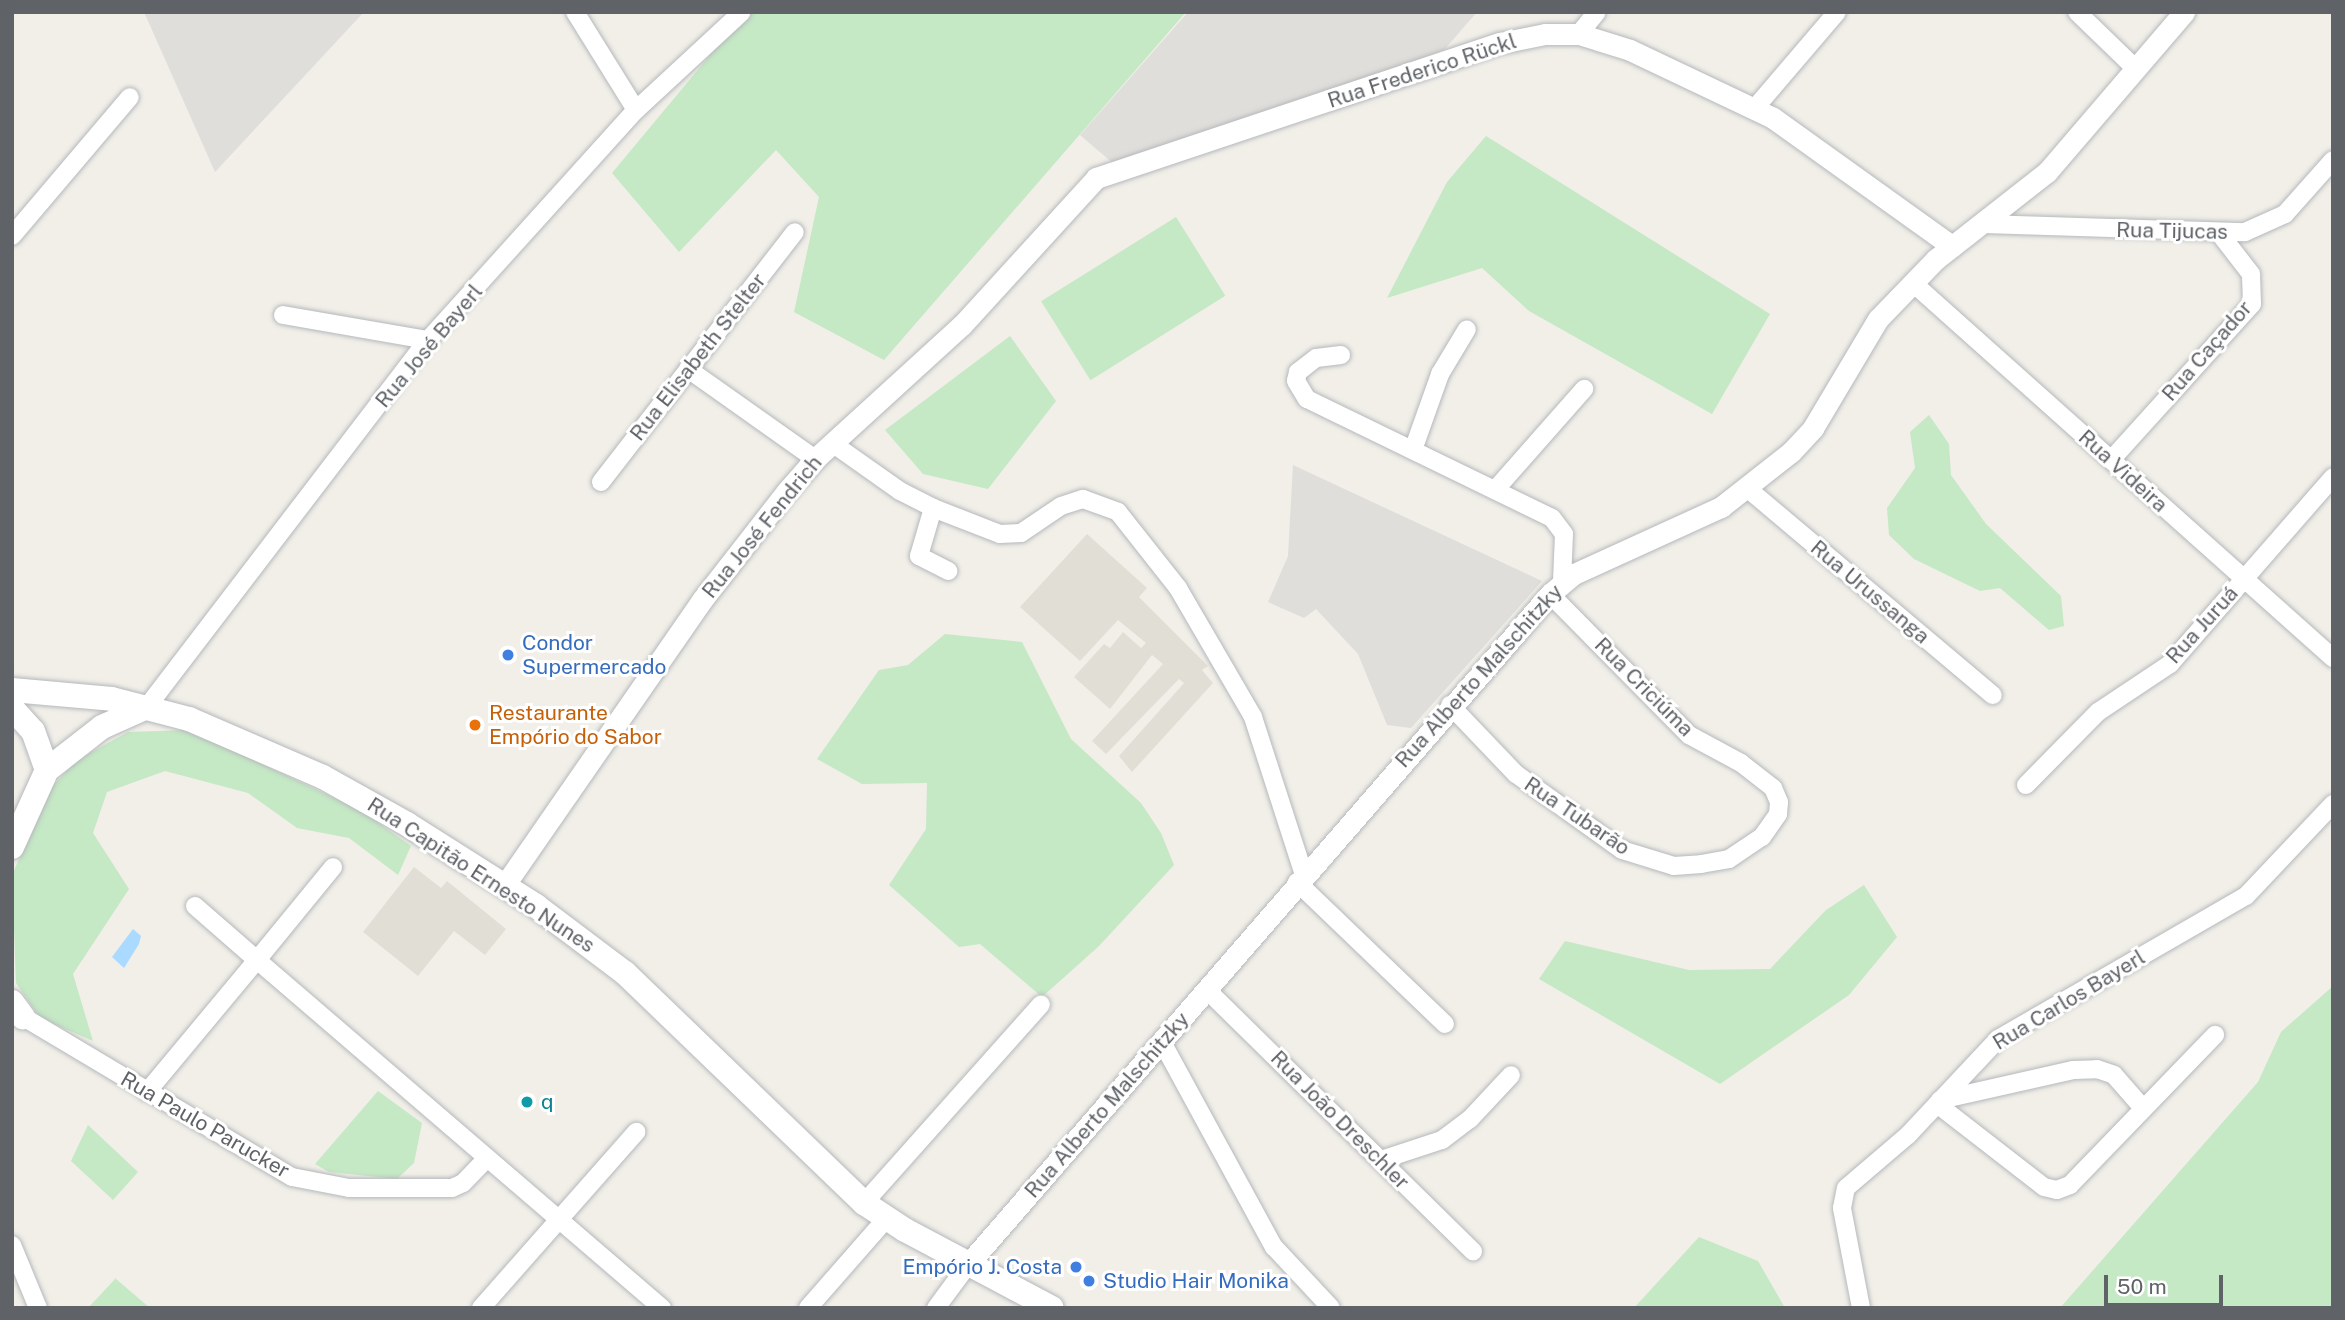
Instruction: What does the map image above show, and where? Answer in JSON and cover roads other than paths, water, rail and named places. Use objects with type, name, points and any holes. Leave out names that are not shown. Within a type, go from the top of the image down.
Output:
[{"type":"main road","name":"Rua Capitão Ernesto Nunes","points":[[12,690],[73,693],[147,707],[190,719],[323,777],[504,886],[625,973],[864,1203],[886,1219],[1052,1308]]},
{"type":"main road","points":[[12,847],[47,770],[102,727],[147,707]]},
{"type":"main road","points":[[12,708],[33,731],[47,770]]},
{"type":"street","points":[[575,12],[636,110]]},
{"type":"street","name":"Rua José Bayerl","points":[[147,707],[428,340],[636,110],[742,12]]},
{"type":"street","points":[[1579,34],[1597,12]]},
{"type":"street","points":[[1755,108],[1838,12]]},
{"type":"street","points":[[2077,12],[2136,69]]},
{"type":"street","name":"Rua Alberto Malschitzky","points":[[970,1262],[1450,705],[1556,588],[1707,515],[1748,489],[1813,428],[1866,335],[1913,283],[1952,246],[1984,224],[2047,172],[2184,12]]},
{"type":"street","name":"Rua Frederico Rückl","points":[[1096,178],[1500,43],[1545,34],[1579,34],[1630,50],[1755,108],[1952,246]]},
{"type":"street","points":[[12,236],[19,214],[130,97]]},
{"type":"street","name":"Rua Tijucas","points":[[1984,224],[2220,234],[2245,232],[2271,223],[2298,201],[2333,160]]},
{"type":"street","name":"Rua José Fendrich","points":[[504,886],[702,600],[815,459],[962,325],[1096,178]]},
{"type":"street","name":"Rua Elisabeth Stelter","points":[[601,482],[795,232]]},
{"type":"street","name":"Rua Caçador","points":[[2111,460],[2252,304],[2251,274],[2220,234]]},
{"type":"street","name":"Rua Videira","points":[[1913,283],[2333,658]]},
{"type":"street","points":[[283,316],[428,340]]},
{"type":"street","points":[[1413,450],[1440,374],[1467,329]]},
{"type":"street","points":[[1341,355],[1306,363],[1296,381],[1300,390],[1316,404],[1552,517],[1562,527],[1556,588]]},
{"type":"street","points":[[688,369],[815,459]]},
{"type":"street","points":[[1495,490],[1584,389]]},
{"type":"street","points":[[832,443],[900,491],[933,508],[1000,534],[1021,533],[1061,506],[1083,499],[1118,512],[1178,588],[1235,685],[1262,739],[1301,879],[1445,1024]]},
{"type":"street","name":"Rua Juruá","points":[[2026,785],[2098,712],[2170,664],[2333,477]]},
{"type":"street","name":"Rua Urussanga","points":[[1748,489],[1993,695]]},
{"type":"street","points":[[933,508],[919,556],[948,571]]},
{"type":"street","name":"Rua Criciúma","points":[[1556,588],[1689,735],[1741,763],[1777,795]]},
{"type":"street","name":"Rua Tubarão","points":[[1450,705],[1534,789],[1622,850],[1646,859],[1674,866],[1701,864],[1747,851],[1772,825],[1777,795]]},
{"type":"street","name":"Rua Carlos Bayerl","points":[[1861,1308],[1842,1208],[1846,1188],[1881,1162],[1976,1058],[2019,1025],[2246,896],[2333,804]]},
{"type":"street","points":[[147,1092],[333,867]]},
{"type":"street","points":[[195,906],[485,1160],[559,1219],[662,1308]]},
{"type":"street","name":"Rua João Dreschler","points":[[1207,990],[1473,1251]]},
{"type":"street","points":[[864,1203],[1041,1004]]},
{"type":"street","name":"Rua Paulo Parucker","points":[[15,1015],[261,1161],[311,1182],[349,1188],[452,1188],[463,1183],[485,1160]]},
{"type":"street","points":[[1938,1102],[2044,1187],[2057,1191],[2070,1185],[2142,1107],[2215,1035]]},
{"type":"street","points":[[1162,1042],[1274,1247],[1331,1308]]},
{"type":"street","points":[[1938,1102],[2073,1070],[2097,1069],[2114,1075],[2142,1107]]},
{"type":"street","points":[[1381,1160],[1442,1140],[1470,1119],[1511,1075]]},
{"type":"street","points":[[481,1308],[636,1132]]},
{"type":"street","points":[[808,1308],[886,1219]]},
{"type":"street","points":[[12,1245],[38,1308]]},
{"type":"street","points":[[936,1308],[970,1262]]},
{"type":"water","points":[[133,929],[141,936],[124,968],[112,957]]},
{"type":"place","name":"Condor Supermercado","points":[[508,655]]},
{"type":"place","name":"Restaurante Empório do Sabor","points":[[475,725]]},
{"type":"place","name":"q","points":[[527,1102]]},
{"type":"place","name":"Empório J. Costa","points":[[1076,1267]]},
{"type":"place","name":"Studio Hair Monika","points":[[1089,1281]]}]
